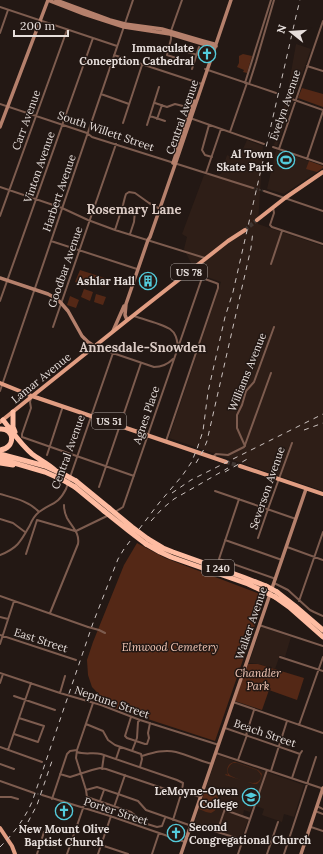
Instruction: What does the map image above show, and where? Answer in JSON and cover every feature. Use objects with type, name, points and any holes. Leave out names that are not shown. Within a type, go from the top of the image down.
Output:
[{"type":"highway","points":[[13,412],[13,427],[31,453],[56,470]]},
{"type":"highway","points":[[1,419],[20,437]]},
{"type":"highway","points":[[0,429],[4,428],[9,431],[12,437],[12,441],[9,446],[0,450]]},
{"type":"highway","name":"I 240","points":[[0,454],[56,470],[107,509],[129,532],[147,542],[160,552],[248,584],[266,589],[295,606],[323,630]]},
{"type":"highway","name":"I 240","points":[[0,459],[64,477]]},
{"type":"highway","points":[[0,464],[30,467]]},
{"type":"highway","name":"I 240","points":[[276,595],[323,637]]},
{"type":"main road","points":[[0,127],[48,0],[124,26],[171,33],[214,46]]},
{"type":"main road","points":[[56,0],[85,12]]},
{"type":"main road","name":"Central Avenue","points":[[113,331],[126,304],[230,0]]},
{"type":"main road","points":[[257,220],[285,198],[323,172]]},
{"type":"main road","name":"Lamar Avenue","points":[[1,419],[13,412],[127,320],[245,230]]},
{"type":"main road","points":[[0,278],[52,296],[61,303],[74,320],[82,336],[94,346]]},
{"type":"main road","name":"Central Avenue","points":[[126,304],[125,315],[127,320]]},
{"type":"main road","name":"US 51","points":[[1,384],[226,462]]},
{"type":"main road","points":[[240,466],[323,494]]},
{"type":"main road","name":"Walker Avenue","points":[[181,854],[306,489]]},
{"type":"main road","points":[[301,854],[323,789]]},
{"type":"main road","points":[[0,828],[15,854]]},
{"type":"street","name":"Harbert Avenue","points":[[0,391],[1,384],[133,0]]},
{"type":"street","points":[[182,0],[171,33],[167,55],[194,64]]},
{"type":"street","points":[[230,132],[260,49],[274,1],[271,1],[247,83]]},
{"type":"street","points":[[0,7],[117,46]]},
{"type":"street","points":[[0,33],[8,10]]},
{"type":"street","name":"Evelyn Avenue","points":[[279,149],[323,21]]},
{"type":"street","name":"Carr Avenue","points":[[0,216],[67,30]]},
{"type":"street","name":"Vinton Avenue","points":[[0,301],[93,38]]},
{"type":"street","points":[[169,46],[197,55]]},
{"type":"street","points":[[192,69],[200,47]]},
{"type":"street","points":[[114,55],[202,84]]},
{"type":"street","points":[[123,123],[142,65]]},
{"type":"street","points":[[307,66],[323,71]]},
{"type":"street","points":[[206,70],[276,93]]},
{"type":"street","points":[[147,125],[160,87]]},
{"type":"street","points":[[101,94],[129,104]]},
{"type":"street","points":[[286,96],[323,110],[307,159]]},
{"type":"street","points":[[155,103],[162,106],[170,107],[175,104],[193,108]]},
{"type":"street","name":"South Willett Street","points":[[0,104],[88,133],[92,137],[253,188]]},
{"type":"street","points":[[158,119],[162,106]]},
{"type":"street","points":[[150,116],[165,121]]},
{"type":"street","points":[[190,118],[264,144]]},
{"type":"street","points":[[209,125],[202,148],[204,153],[210,156]]},
{"type":"street","points":[[206,172],[210,156],[221,129]]},
{"type":"street","name":"Goodbar Avenue","points":[[53,327],[116,144]]},
{"type":"street","points":[[274,147],[323,164]]},
{"type":"street","points":[[0,187],[62,208],[116,230],[206,259]]},
{"type":"street","points":[[264,191],[323,211]]},
{"type":"street","points":[[116,230],[126,194],[129,192],[135,193],[159,208]]},
{"type":"street","points":[[274,207],[274,213],[270,224],[272,227],[323,244]]},
{"type":"street","points":[[130,234],[137,208]]},
{"type":"street","points":[[271,264],[282,230]]},
{"type":"street","points":[[51,241],[138,270]]},
{"type":"street","points":[[166,441],[218,288],[218,284],[188,273]]},
{"type":"street","name":"Agnes Place","points":[[76,532],[121,510],[123,507],[202,278]]},
{"type":"street","points":[[133,316],[170,330],[175,335],[178,346]]},
{"type":"street","name":"Williams Avenue","points":[[245,446],[237,428],[237,415],[242,405],[246,390],[254,382],[274,327]]},
{"type":"street","points":[[94,346],[154,367],[160,367],[168,364],[174,358]]},
{"type":"street","name":"Central Avenue","points":[[0,555],[14,548],[20,543],[33,518],[39,512],[59,500],[63,495],[113,353]]},
{"type":"street","points":[[99,487],[141,363]]},
{"type":"street","name":"Williams Avenue","points":[[245,446],[271,373]]},
{"type":"street","points":[[32,396],[30,402],[31,408],[20,437],[134,476]]},
{"type":"street","points":[[47,454],[63,406]]},
{"type":"street","name":"Severson Avenue","points":[[258,538],[292,443]]},
{"type":"street","points":[[213,457],[216,454],[228,454],[245,446]]},
{"type":"street","points":[[215,491],[296,519]]},
{"type":"street","points":[[0,494],[26,502],[39,512]]},
{"type":"street","points":[[239,499],[219,559],[275,581],[314,612],[323,616]]},
{"type":"street","name":"Central Avenue","points":[[64,505],[64,511],[67,519],[76,532]]},
{"type":"street","points":[[0,519],[16,525],[26,532]]},
{"type":"street","points":[[26,554],[37,520],[76,532],[79,538],[78,544],[50,613]]},
{"type":"street","points":[[299,601],[323,532]]},
{"type":"street","points":[[225,540],[282,560]]},
{"type":"street","points":[[287,547],[323,560]]},
{"type":"street","points":[[0,596],[104,633]]},
{"type":"street","points":[[0,644],[1,635],[14,601]]},
{"type":"street","points":[[0,617],[8,619]]},
{"type":"street","points":[[259,625],[323,646]]},
{"type":"street","name":"East Street","points":[[1,635],[76,660]]},
{"type":"street","points":[[280,657],[323,671]]},
{"type":"street","points":[[299,725],[323,657]]},
{"type":"street","name":"Neptune Street","points":[[0,673],[101,705],[140,720],[218,746]]},
{"type":"street","points":[[0,684],[3,674]]},
{"type":"street","points":[[60,693],[65,676]]},
{"type":"street","points":[[8,750],[31,683]]},
{"type":"street","points":[[14,696],[56,710]]},
{"type":"street","points":[[233,702],[323,733]]},
{"type":"street","points":[[67,854],[87,796],[76,758],[93,703]]},
{"type":"street","points":[[238,760],[254,709]]},
{"type":"street","points":[[131,716],[125,736],[127,738],[146,744],[150,723]]},
{"type":"street","points":[[14,734],[38,742],[44,726],[19,718]]},
{"type":"street","points":[[132,751],[136,741],[140,720]]},
{"type":"street","points":[[271,771],[287,720]]},
{"type":"street","points":[[86,724],[103,731],[110,742],[139,753],[142,756]]},
{"type":"street","name":"Beach Street","points":[[225,728],[300,754]]},
{"type":"street","points":[[0,747],[42,762]]},
{"type":"street","points":[[116,759],[120,747]]},
{"type":"street","points":[[292,778],[302,750]]},
{"type":"street","points":[[52,798],[67,754],[70,751],[77,751],[83,754],[94,752],[183,782],[182,791],[172,820]]},
{"type":"street","points":[[142,756],[154,752],[175,752],[212,764]]},
{"type":"street","points":[[216,753],[323,789]]},
{"type":"street","points":[[102,769],[104,755]]},
{"type":"street","points":[[140,767],[142,756]]},
{"type":"street","points":[[284,854],[316,757]]},
{"type":"street","points":[[0,764],[14,769]]},
{"type":"street","points":[[60,774],[70,777],[92,770],[102,769],[125,775],[173,792],[182,791],[201,797]]},
{"type":"street","points":[[238,854],[267,770]]},
{"type":"street","points":[[98,854],[125,775]]},
{"type":"street","points":[[0,781],[34,793]]},
{"type":"street","points":[[86,790],[97,787],[138,801],[146,810],[172,820],[189,825],[192,824],[243,840]]},
{"type":"street","points":[[100,801],[104,790]]},
{"type":"street","name":"Porter Street","points":[[42,796],[110,816],[185,842]]},
{"type":"street","points":[[87,796],[132,812],[141,820],[157,827],[162,826],[165,817]]},
{"type":"street","points":[[0,797],[12,797],[18,799]]},
{"type":"street","points":[[217,832],[227,803]]},
{"type":"street","points":[[317,806],[323,809]]},
{"type":"street","points":[[225,810],[250,819]]},
{"type":"street","points":[[315,812],[323,814]]},
{"type":"street","points":[[267,854],[278,822]]},
{"type":"street","points":[[310,827],[323,831]]},
{"type":"street","points":[[37,854],[44,832]]},
{"type":"street","points":[[152,854],[159,833]]},
{"type":"street","points":[[101,845],[128,854]]},
{"type":"shaded area","points":[[296,44],[311,49],[294,97],[287,95]]},
{"type":"shaded area","points":[[286,99],[293,101],[277,146],[274,145]]},
{"type":"shaded area","points":[[247,140],[263,146],[258,224],[323,246],[323,491],[169,438],[221,282],[196,273],[184,249],[187,237],[182,234],[204,175],[221,174],[227,155],[238,160]]},
{"type":"shaded area","points":[[276,150],[323,166],[323,168],[284,194],[267,189]]},
{"type":"shaded area","points":[[261,627],[291,637],[285,657],[280,655],[275,669],[249,663]]},
{"type":"shaded area","name":"LeMoyne-Owen College","points":[[217,755],[304,785],[294,817],[284,814],[282,822],[262,815],[264,809],[253,805],[250,812],[244,810],[243,815],[249,817],[241,839],[194,823]]},
{"type":"green space","points":[[243,54],[252,56],[247,73],[243,72],[244,70],[237,67],[239,63],[239,56]]},
{"type":"green space","points":[[302,88],[323,94],[323,107],[298,98]]},
{"type":"green space","name":"Al Town Skate Park","points":[[285,153],[293,156],[289,166],[281,163]]},
{"type":"green space","points":[[309,161],[323,166],[323,168],[317,172],[306,169]]},
{"type":"green space","points":[[80,270],[108,279],[105,287],[87,281],[85,285],[75,282]]},
{"type":"green space","points":[[84,289],[93,292],[90,301],[81,297]]},
{"type":"green space","points":[[96,294],[106,297],[103,305],[94,302]]},
{"type":"green space","points":[[70,296],[79,300],[76,308],[67,305]]},
{"type":"green space","name":"Elmwood Cemetery","points":[[137,543],[165,558],[265,596],[215,741],[111,707],[92,687],[88,675],[87,660],[124,565]]},
{"type":"green space","name":"Chandler Park","points":[[248,664],[258,664],[304,678],[297,700],[269,690],[262,710],[235,701]]},
{"type":"green space","points":[[235,762],[258,770],[262,774],[260,781],[257,784],[254,784],[225,775],[228,775],[227,770],[228,766],[231,763]],"holes":[[[233,763],[257,770],[261,775],[260,780],[253,783],[231,776],[228,773],[229,767]]]},
{"type":"green space","points":[[205,790],[212,791],[218,796],[216,808],[211,813],[199,809]]},
{"type":"tunnel","points":[[253,188],[264,191]]},
{"type":"tunnel","points":[[245,230],[257,220]]},
{"type":"tunnel","points":[[226,462],[240,466]]},
{"type":"tunnel","points":[[34,793],[42,795]]},
{"type":"railway","points":[[0,847],[18,826],[32,802],[93,623],[118,559],[159,503],[182,476],[191,463],[197,449],[203,431],[208,392],[225,317],[233,292],[300,0]]},
{"type":"railway","points":[[196,463],[207,441],[251,248],[253,231]]},
{"type":"railway","points":[[172,493],[191,480],[323,414]]},
{"type":"railway","points":[[304,430],[323,423]]},
{"type":"railway","points":[[225,472],[249,458]]},
{"type":"railway","points":[[151,521],[174,499],[228,468]]},
{"type":"railway","points":[[28,822],[37,805],[52,761]]},
{"type":"place","name":"Immaculate Conception Cathedral","points":[[207,54]]},
{"type":"place","name":"Al Town Skate Park","points":[[286,160]]},
{"type":"place","name":"Ashlar Hall","points":[[148,281]]},
{"type":"place","name":"LeMoyne-Owen College","points":[[251,797]]},
{"type":"place","name":"New Mount Olive Baptist Church","points":[[64,811]]},
{"type":"place","name":"Second Congregational Church","points":[[176,833]]},
{"type":"district","name":"Rosemary Lane","points":[[134,209]]},
{"type":"district","name":"Annesdale-Snowden","points":[[143,347]]}]
